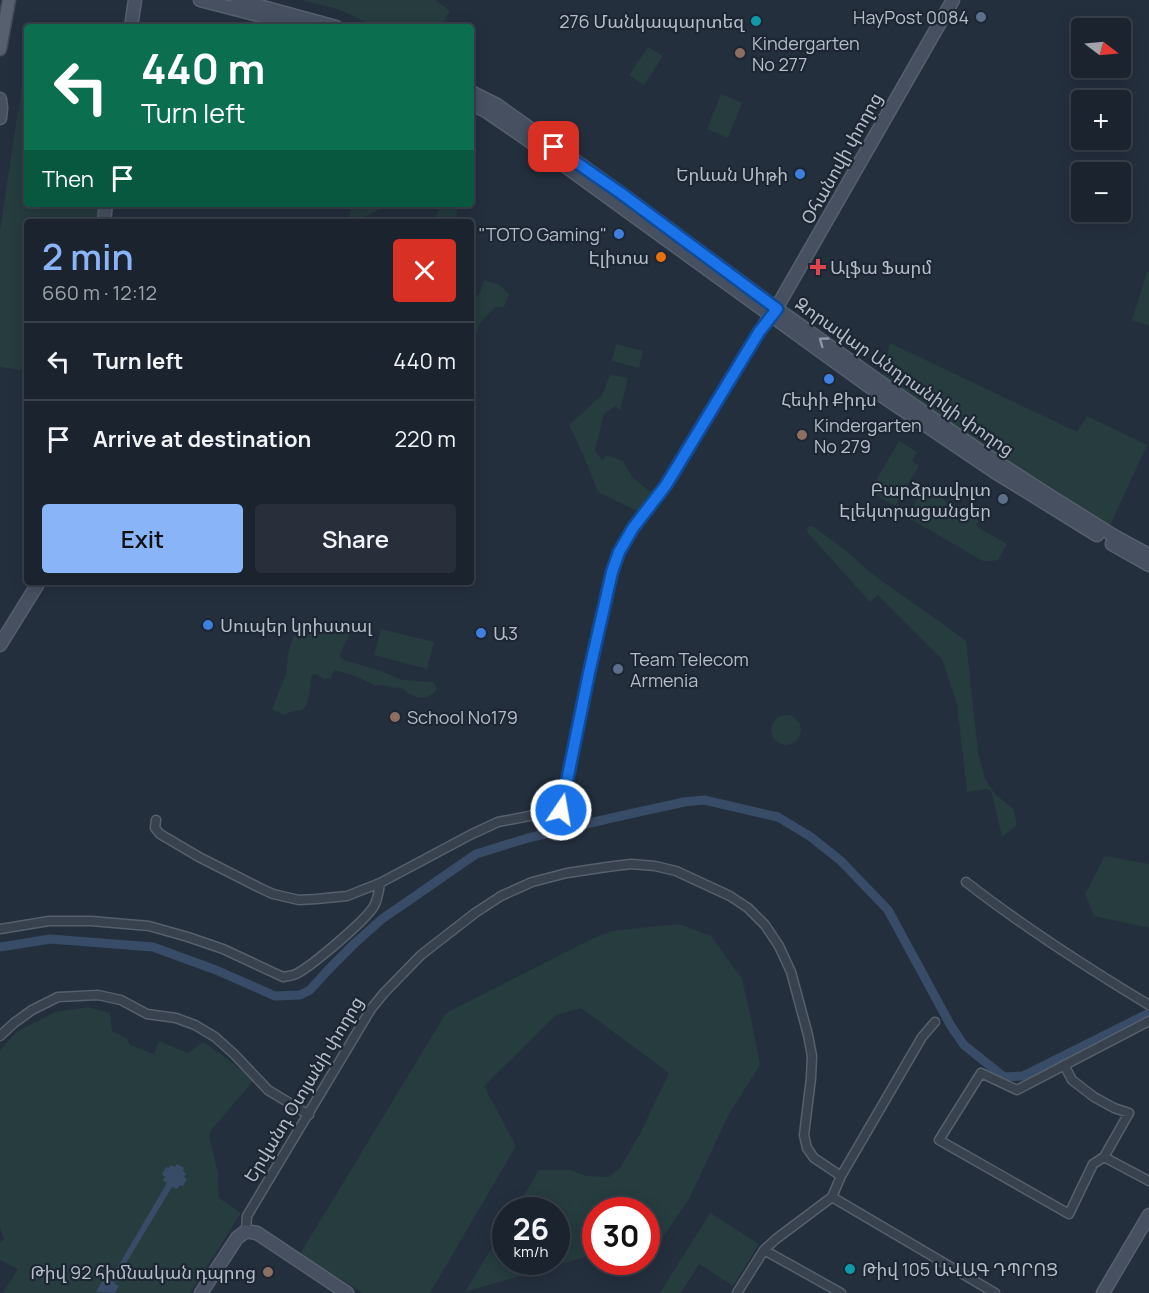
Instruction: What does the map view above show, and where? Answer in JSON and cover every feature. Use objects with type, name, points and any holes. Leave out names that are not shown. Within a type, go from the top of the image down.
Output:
[{"type":"main road","points":[[0,49],[9,0]]},
{"type":"main road","points":[[131,24],[135,0]]},
{"type":"main road","points":[[200,0],[293,24]]},
{"type":"main road","points":[[237,0],[325,24]]},
{"type":"main road","name":"Օհանովի փողոց","points":[[772,311],[911,59],[947,0]]},
{"type":"main road","name":"Օհանովի փողոց","points":[[772,311],[953,0]]},
{"type":"main road","name":"Զորավար Անդրանիկի փողոց","points":[[474,94],[497,105],[622,194],[772,311]]},
{"type":"main road","points":[[0,99],[0,118]]},
{"type":"main road","name":"Զորավար Անդրանիկի փողոց","points":[[474,105],[486,111],[884,391],[948,434],[1005,467],[1149,565]]},
{"type":"main road","name":"Զորավար Անդրանիկի փողոց","points":[[1112,539],[1149,555]]},
{"type":"main road","points":[[0,645],[37,585]]},
{"type":"main road","points":[[1103,1293],[1149,1215]]},
{"type":"main road","points":[[246,1231],[257,1233],[347,1293]]},
{"type":"main road","name":"Երվանդ Օտյանի փողոց","points":[[201,1293],[237,1238],[246,1231]]},
{"type":"street","name":"Օհանովի փողոց","points":[[156,820],[155,828],[160,834],[199,857],[273,894],[299,900],[348,897],[498,822],[561,810],[600,623],[619,552],[633,528],[666,485],[772,311]]},
{"type":"street","name":"Երվանդ Օտյանի փողոց","points":[[246,1231],[247,1216],[370,1009],[421,956],[475,913],[511,891],[532,882],[567,873],[631,864],[676,871],[730,896],[748,908],[765,925],[779,946],[791,972],[812,1056],[804,1135],[807,1148],[814,1158],[841,1176]]},
{"type":"street","points":[[966,882],[1080,963],[1147,1003]]},
{"type":"street","points":[[0,929],[49,921],[91,921],[149,926],[223,949],[283,977],[292,976],[317,959],[362,920],[374,906],[380,883]]},
{"type":"street","points":[[0,1036],[32,1010],[58,997],[98,995],[121,1000],[147,1014],[176,1018],[215,1037],[268,1090],[309,1115]]},
{"type":"street","points":[[1064,1065],[1072,1080],[1094,1097],[1129,1113],[1104,1157],[1093,1164],[1069,1214],[939,1140],[981,1073],[1017,1090],[1064,1065],[1149,1021]]},
{"type":"street","points":[[737,1293],[764,1250],[832,1197],[841,1176],[922,1037],[935,1022]]},
{"type":"street","points":[[1104,1157],[1149,1181]]},
{"type":"street","points":[[832,1197],[995,1293]]},
{"type":"street","points":[[764,1250],[841,1293]]},
{"type":"green space","points":[[301,0],[435,0],[450,11],[443,24],[370,24],[338,9]]},
{"type":"green space","points":[[648,47],[663,56],[644,85],[629,75]]},
{"type":"green space","points":[[24,71],[24,207],[100,207],[98,219],[24,219],[24,371],[0,367],[0,231]]},
{"type":"green space","points":[[721,94],[742,103],[728,138],[707,129]]},
{"type":"green space","points":[[352,207],[385,207],[362,219],[348,219]]},
{"type":"green space","points":[[440,207],[458,207],[455,219],[435,219]]},
{"type":"green space","points":[[1147,272],[1149,272],[1149,326],[1132,320]]},
{"type":"green space","points":[[484,280],[499,285],[509,294],[504,307],[495,307],[481,322],[474,337],[474,300],[480,293]]},
{"type":"green space","points":[[890,343],[1077,432],[1087,416],[1147,445],[1107,532],[882,378]]},
{"type":"green space","points":[[616,344],[643,351],[639,368],[612,361]]},
{"type":"green space","points":[[610,375],[628,378],[620,410],[615,406],[604,414],[595,451],[603,461],[606,455],[623,461],[633,478],[652,493],[639,512],[598,492],[569,425],[602,395]]},
{"type":"green space","points":[[899,441],[917,452],[912,461],[919,466],[895,506],[870,491]]},
{"type":"green space","points":[[924,488],[979,520],[976,526],[1007,544],[998,560],[983,561],[907,517]]},
{"type":"green space","points":[[810,526],[844,549],[876,577],[966,641],[978,752],[985,779],[995,794],[1012,808],[1017,825],[1002,837],[991,790],[967,792],[957,704],[942,659],[878,595],[870,602],[808,533],[807,528]]},
{"type":"green space","points":[[334,625],[353,629],[340,658],[402,680],[433,682],[437,688],[429,696],[418,697],[402,688],[375,686],[355,676],[334,670],[331,678],[324,679],[316,674],[312,675],[308,699],[302,710],[284,715],[272,709],[286,674],[293,637],[312,628]]},
{"type":"green space","points":[[381,629],[434,642],[427,669],[374,655]]},
{"type":"green space","points":[[786,715],[796,720],[801,730],[796,740],[786,745],[776,740],[771,730],[776,720]]},
{"type":"green space","points":[[1105,856],[1149,864],[1149,928],[1094,916],[1085,894]]},
{"type":"green space","points":[[679,924],[711,936],[742,979],[760,1065],[729,1114],[689,1199],[660,1241],[660,1197],[582,1197],[582,1258],[570,1261],[570,1197],[523,1197],[539,1170],[570,1170],[586,1176],[609,1177],[620,1168],[641,1132],[669,1073],[581,1008],[556,1015],[484,1086],[516,1146],[430,1293],[363,1293],[300,1254],[446,1013],[612,931]]},
{"type":"green space","points":[[88,1007],[110,1013],[112,1031],[127,1039],[130,1045],[154,1054],[159,1041],[188,1053],[203,1042],[254,1080],[213,1128],[209,1136],[218,1173],[219,1198],[241,1213],[190,1293],[3,1293],[18,1269],[0,1260],[0,1242],[4,1239],[0,1228],[0,1050],[18,1031],[55,1012]]},
{"type":"green space","points":[[710,1213],[759,1244],[733,1286],[699,1264],[681,1293],[660,1293]]},
{"type":"green space","points":[[492,1247],[492,1275],[523,1275],[465,1292]]},
{"type":"water","points":[[177,1164],[184,1168],[183,1171],[186,1174],[184,1177],[187,1179],[183,1186],[180,1185],[177,1189],[172,1187],[114,1283],[119,1286],[115,1293],[96,1292],[104,1278],[110,1280],[167,1183],[163,1180],[165,1177],[162,1174],[166,1167],[169,1168],[171,1165],[175,1167]]},
{"type":"waterway","points":[[0,947],[50,939],[153,947],[216,970],[275,996],[300,995],[310,990],[355,943],[382,919],[476,854],[528,838],[607,819],[684,802],[704,800],[778,817],[811,837],[841,861],[888,910],[951,1026],[964,1045],[1004,1077],[1023,1076],[1149,1013]]},
{"type":"place","name":"HayPost 0084","points":[[981,17]]},
{"type":"place","name":"276 Մանկապարտեզ","points":[[756,21]]},
{"type":"place","name":"Kindergarten No 277","points":[[740,53]]},
{"type":"place","name":"Երևան Սիթի","points":[[800,174]]},
{"type":"place","name":"\"TOTO Gaming\"","points":[[619,234]]},
{"type":"place","name":"Էլիտա","points":[[661,257]]},
{"type":"place","name":"Ալֆա Ֆարմ","points":[[818,267]]},
{"type":"place","name":"Հեփի Քիդս","points":[[829,379]]},
{"type":"place","name":"Kindergarten No 279","points":[[802,435]]},
{"type":"place","name":"Բարձրավոլտ Էլեկտրացանցեր","points":[[1003,499]]},
{"type":"place","name":"Սուպեր կրիստալ","points":[[208,625]]},
{"type":"place","name":"Ա3","points":[[481,633]]},
{"type":"place","name":"Team Telecom Armenia","points":[[618,669]]},
{"type":"place","name":"School No179","points":[[395,717]]},
{"type":"place","name":"Թիվ 105 ԱՎԱԳ ԴՊՐՈՑ","points":[[850,1269]]},
{"type":"place","name":"Թիվ 92 հիմնական դպրոց","points":[[268,1272]]},
{"type":"route","points":[[554,147],[622,194],[777,309],[759,332],[666,485],[633,528],[619,552],[612,572],[584,693],[561,810]]}]
